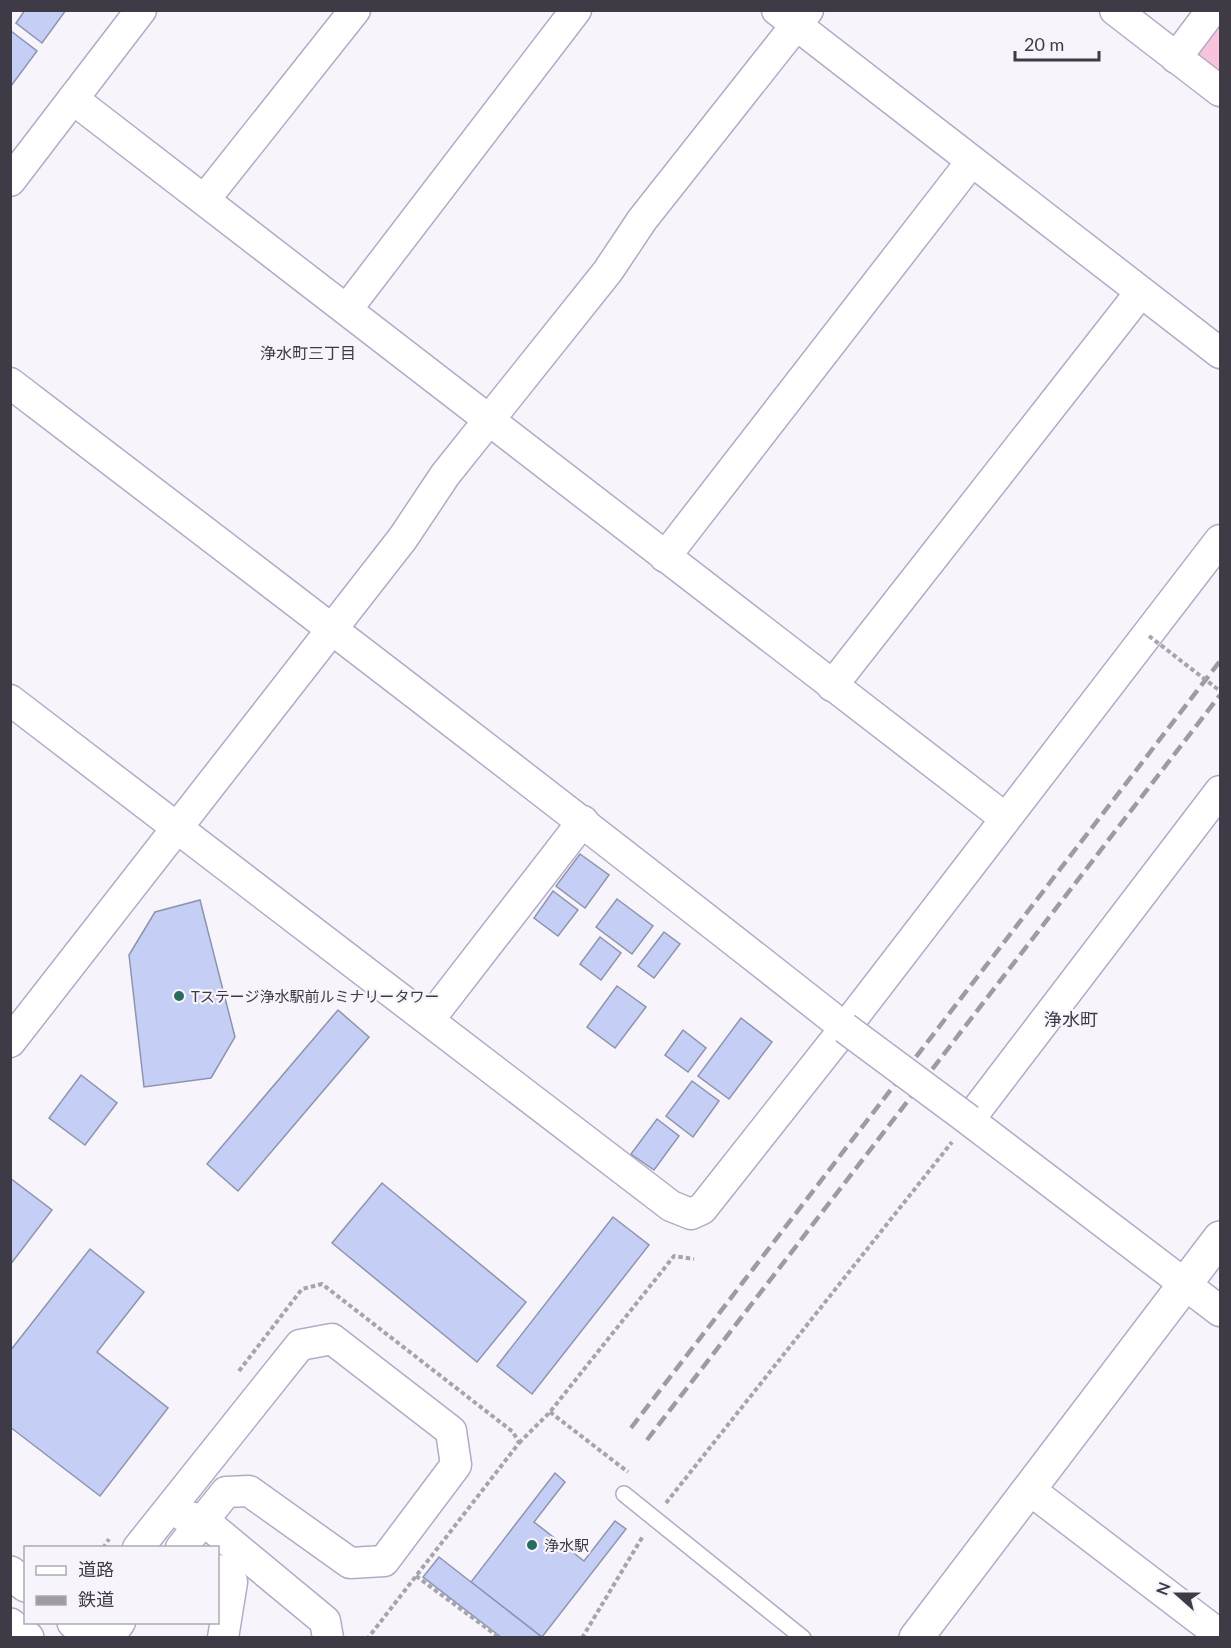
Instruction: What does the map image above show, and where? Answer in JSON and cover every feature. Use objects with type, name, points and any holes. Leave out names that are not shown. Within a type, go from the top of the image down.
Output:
[{"type":"street","points":[[10,181],[141,10]]},
{"type":"street","points":[[205,199],[355,10]]},
{"type":"street","points":[[347,309],[576,10]]},
{"type":"street","points":[[1114,10],[1221,91]]},
{"type":"street","points":[[1176,58],[1212,10]]},
{"type":"street","points":[[10,1042],[403,538],[445,475],[608,271],[642,220],[794,16],[971,162],[1221,353]]},
{"type":"street","points":[[73,99],[832,687],[1005,818]]},
{"type":"street","points":[[665,557],[971,162]]},
{"type":"street","points":[[832,687],[1140,292]]},
{"type":"street","points":[[10,383],[330,630],[583,821],[845,1028],[1221,1311]]},
{"type":"street","points":[[10,700],[671,1206],[690,1214],[702,1209],[845,1028],[1221,540]]},
{"type":"street","points":[[969,1120],[1221,791]]},
{"type":"street","points":[[429,1020],[583,821]]},
{"type":"street","points":[[916,1638],[1221,1238]]},
{"type":"street","points":[[140,1546],[300,1345],[332,1339],[451,1431],[456,1465],[384,1561],[350,1563],[249,1491],[226,1492],[190,1539],[167,1512]]},
{"type":"street","points":[[1030,1490],[1221,1635]]},
{"type":"street","points":[[219,1557],[325,1621],[328,1638]]},
{"type":"street","points":[[219,1571],[232,1582],[223,1638]]},
{"type":"street","points":[[10,1573],[24,1584]]},
{"type":"street","points":[[108,1638],[119,1624]]},
{"type":"street","points":[[10,1625],[27,1638]]},
{"type":"lane","points":[[624,1494],[803,1638]]},
{"type":"path","points":[[1149,636],[1221,692]]},
{"type":"path","points":[[582,1638],[655,1518],[969,1120]]},
{"type":"path","points":[[368,1638],[519,1443],[550,1412],[674,1257],[694,1259]]},
{"type":"path","points":[[238,1372],[302,1289],[322,1284],[513,1432],[519,1443]]},
{"type":"path","points":[[550,1412],[631,1474]]},
{"type":"path","points":[[658,1495],[667,1502]]},
{"type":"path","points":[[104,1546],[110,1538]]},
{"type":"path","points":[[416,1576],[500,1638]]},
{"type":"shaded area","points":[[1220,20],[1220,72],[1196,53]]},
{"type":"building","points":[[25,10],[66,10],[42,43],[16,23]]},
{"type":"building","points":[[10,32],[37,51],[11,86]]},
{"type":"building","points":[[580,854],[609,875],[585,908],[556,886]]},
{"type":"building","points":[[553,891],[578,910],[558,936],[534,918]]},
{"type":"building","points":[[617,899],[653,926],[632,954],[596,927]]},
{"type":"building","name":"Tステージ浄水駅前ルミナリータワー","points":[[200,900],[235,1037],[211,1078],[144,1087],[129,955],[155,912]]},
{"type":"building","points":[[664,932],[680,944],[654,978],[638,966]]},
{"type":"building","points":[[600,937],[621,953],[601,980],[580,964]]},
{"type":"building","points":[[617,986],[646,1007],[615,1048],[587,1027]]},
{"type":"building","points":[[338,1010],[369,1037],[238,1191],[207,1164]]},
{"type":"building","points":[[741,1018],[772,1042],[729,1099],[698,1076]]},
{"type":"building","points":[[683,1030],[706,1048],[688,1072],[665,1055]]},
{"type":"building","points":[[81,1075],[117,1103],[85,1145],[49,1118]]},
{"type":"building","points":[[692,1081],[719,1101],[693,1137],[666,1116]]},
{"type":"building","points":[[657,1119],[679,1136],[654,1170],[631,1154]]},
{"type":"building","points":[[10,1178],[52,1210],[10,1265]]},
{"type":"building","points":[[382,1183],[526,1302],[477,1362],[332,1243]]},
{"type":"building","points":[[613,1217],[649,1245],[532,1394],[497,1366]]},
{"type":"building","points":[[90,1249],[144,1292],[97,1352],[168,1408],[100,1496],[10,1427],[10,1351]]},
{"type":"building","name":"浄水駅","points":[[555,1473],[565,1482],[534,1522],[584,1561],[615,1521],[626,1529],[542,1637],[471,1582]]},
{"type":"building","points":[[439,1557],[543,1638],[502,1638],[423,1577]]},
{"type":"railway","points":[[631,1428],[1220,661]]},
{"type":"railway","points":[[647,1440],[1220,695]]},
{"type":"place","name":"Tステージ浄水駅前ルミナリータワー","points":[[179,996]]},
{"type":"place","name":"浄水駅","points":[[532,1545]]},
{"type":"district","name":"浄水町三丁目","points":[[308,352]]},
{"type":"district","name":"浄水町","points":[[1071,1019]]}]
